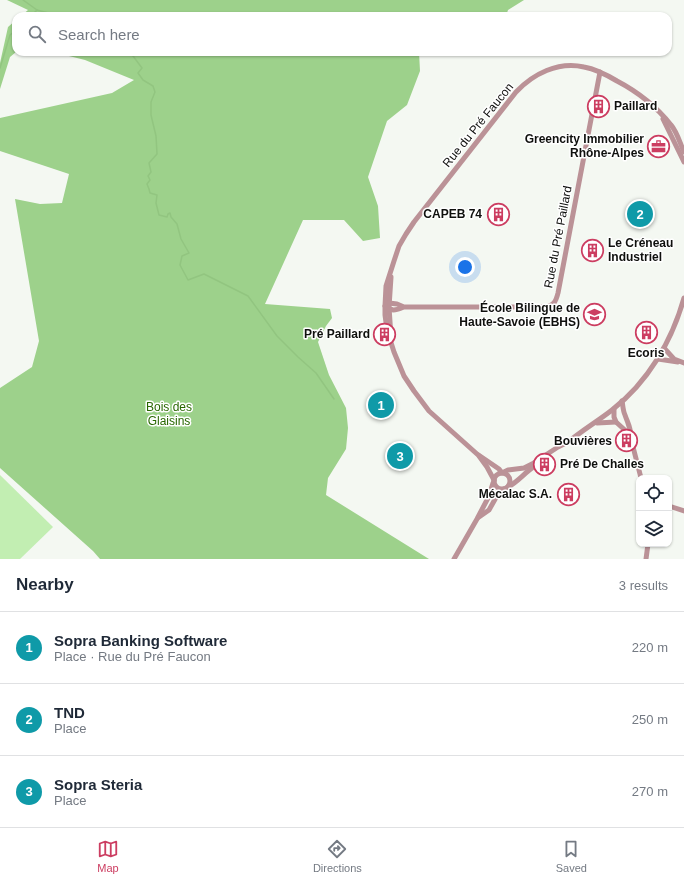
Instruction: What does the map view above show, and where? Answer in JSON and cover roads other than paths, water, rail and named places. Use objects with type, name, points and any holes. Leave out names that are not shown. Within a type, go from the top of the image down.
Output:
[{"type":"street","name":"Rue du Pré Faucon","points":[[502,473],[499,469],[477,454],[430,411],[409,384],[401,370],[391,342],[388,306],[391,286],[391,271],[399,246],[414,222],[511,98],[531,78],[540,73],[558,67],[587,67],[620,82],[642,96],[672,126],[684,152]]},
{"type":"street","name":"Rue du Pré Paillard","points":[[388,306],[397,304],[404,307],[545,307],[554,303],[558,293],[600,72]]},
{"type":"street","name":"Rue du Pré Faucon","points":[[661,114],[684,162]]},
{"type":"street","points":[[477,519],[490,510],[498,494],[596,423],[631,394],[658,359],[673,330],[684,298]]},
{"type":"street","points":[[664,348],[674,359],[682,363]]},
{"type":"street","points":[[658,359],[682,363]]},
{"type":"street","points":[[622,401],[625,415],[629,424],[631,439],[640,475]]},
{"type":"street","points":[[614,409],[625,415]]},
{"type":"street","points":[[614,409],[616,422],[627,432],[631,439]]},
{"type":"street","points":[[596,423],[616,422]]},
{"type":"street","points":[[454,559],[489,496],[496,476],[508,470],[524,468],[558,446],[570,441]]},
{"type":"street","name":"Rue du Pré Faucon","points":[[477,454],[487,467],[494,481]]},
{"type":"street","points":[[494,481],[500,489],[506,488],[510,483],[510,478],[502,473]]},
{"type":"street","points":[[672,507],[684,511]]},
{"type":"street","points":[[646,559],[648,547]]},
{"type":"waterway","points":[[23,0],[37,10],[45,12]]},
{"type":"waterway","points":[[0,68],[10,35],[12,33]]},
{"type":"waterway","points":[[133,56],[142,68],[138,73],[143,80],[153,86],[155,92],[151,102],[151,115],[156,136],[157,154],[149,163],[151,172],[148,176],[150,180],[147,184],[150,193],[157,195],[156,203],[159,215],[167,217],[170,213],[171,217],[177,224],[181,239],[189,253],[182,256],[180,265],[188,280],[204,274],[248,296],[277,336],[316,373],[334,399]]},
{"type":"place","name":"Paillard","points":[[599,106]]},
{"type":"place","name":"Greencity Immobilier Rhône-Alpes","points":[[659,146]]},
{"type":"place","name":"CAPEB 74","points":[[498,214]]},
{"type":"place","name":"TND","points":[[640,214]]},
{"type":"place","name":"Le Créneau Industriel","points":[[592,250]]},
{"type":"place","name":"École Bilingue de Haute-Savoie (EBHS)","points":[[595,315]]},
{"type":"place","name":"Ecoris","points":[[646,332]]},
{"type":"place","name":"Pré Paillard","points":[[385,334]]},
{"type":"place","name":"Sopra Banking Software","points":[[381,405]]},
{"type":"place","name":"Bouvières","points":[[627,441]]},
{"type":"place","name":"Sopra Steria","points":[[400,456]]},
{"type":"place","name":"Pré De Challes","points":[[544,464]]},
{"type":"place","name":"Mécalac S.A.","points":[[568,494]]},
{"type":"park label","name":"Bois des Glaisins","points":[[169,414]]}]
